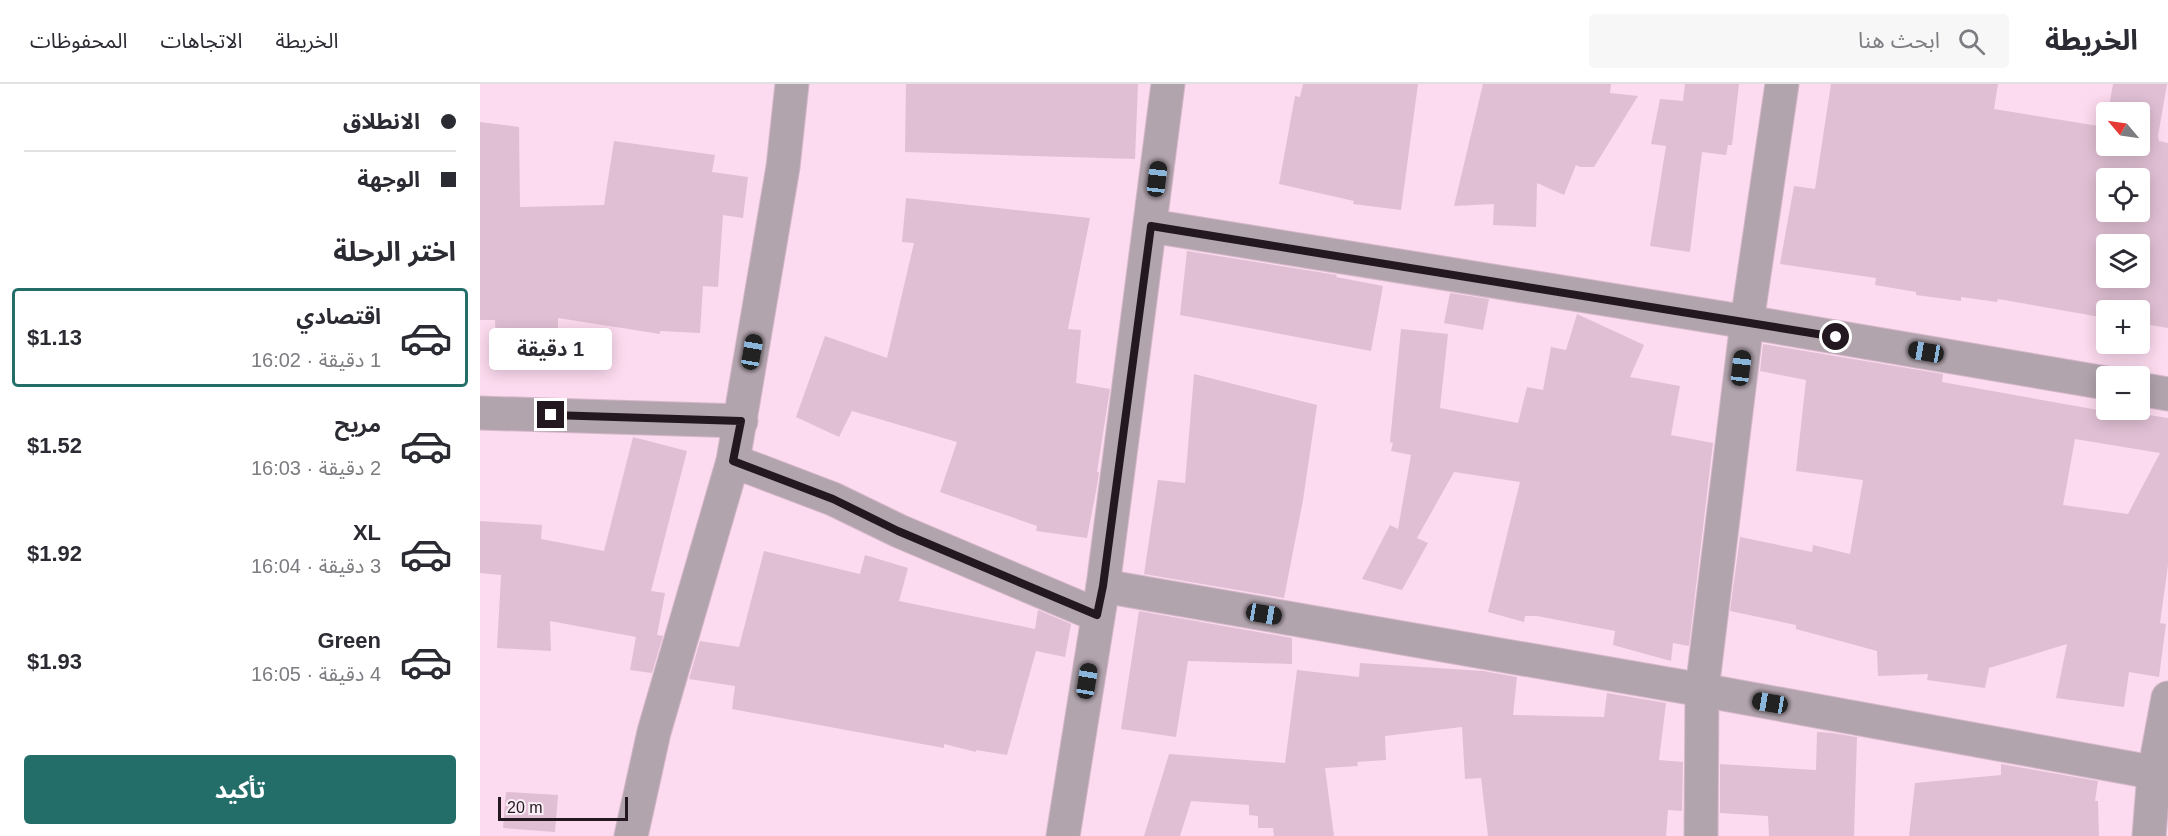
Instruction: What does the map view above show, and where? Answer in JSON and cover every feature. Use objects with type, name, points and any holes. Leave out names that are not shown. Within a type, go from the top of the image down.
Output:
[{"type":"street","points":[[631,836],[654,732],[733,461],[783,167],[792,84]]},
{"type":"street","points":[[1064,836],[1100,600],[1168,84]]},
{"type":"street","points":[[1701,836],[1702,690],[1747,322],[1782,84]]},
{"type":"street","points":[[1151,226],[1747,322],[2096,381]]},
{"type":"street","points":[[2150,391],[2168,394]]},
{"type":"street","points":[[480,413],[741,421]]},
{"type":"street","points":[[733,461],[833,499],[907,535],[1100,600],[1702,690],[2161,774]]},
{"type":"street","points":[[2149,836],[2161,774],[2168,698]]},
{"type":"building","points":[[906,84],[1138,84],[1135,159],[905,152]]},
{"type":"building","points":[[1303,84],[1418,84],[1401,210],[1353,204],[1354,201],[1279,184],[1295,96],[1300,97]]},
{"type":"building","points":[[1483,84],[1611,84],[1610,93],[1638,96],[1594,167],[1576,165],[1564,195],[1537,183],[1536,227],[1493,225],[1494,204],[1454,206]]},
{"type":"building","points":[[1685,84],[1739,84],[1732,145],[1728,145],[1726,155],[1702,152],[1690,252],[1650,246],[1666,146],[1651,144],[1660,99],[1683,101]]},
{"type":"building","points":[[1831,84],[1998,84],[1994,109],[2096,126],[2096,156],[2150,156],[2150,102],[2110,102],[2113,84],[2167,84],[2158,136],[2159,141],[2168,143],[2168,328],[2150,325],[2150,300],[2096,300],[2096,316],[1998,299],[1997,302],[1961,297],[1961,301],[1916,295],[1916,292],[1875,285],[1876,278],[1780,264],[1794,186],[1815,189]]},
{"type":"building","points":[[480,122],[519,127],[520,207],[604,205],[614,141],[715,155],[712,172],[748,177],[743,218],[723,215],[718,287],[703,286],[700,333],[660,331],[660,334],[558,318],[558,343],[496,344],[495,320],[480,320]]},
{"type":"building","points":[[906,198],[1090,218],[1068,329],[1081,330],[1076,383],[1110,389],[1097,472],[1099,472],[1097,486],[1087,538],[1036,531],[1037,526],[940,492],[957,442],[852,411],[839,437],[796,417],[825,336],[887,358],[914,243],[902,242]]},
{"type":"building","points":[[1187,251],[1337,275],[1336,277],[1383,286],[1371,351],[1180,315]]},
{"type":"building","points":[[1450,293],[1489,299],[1483,330],[1444,323]]},
{"type":"building","points":[[1577,314],[1644,345],[1630,377],[1680,386],[1671,435],[1713,443],[1689,646],[1673,643],[1671,661],[1613,645],[1615,631],[1537,616],[1525,616],[1524,622],[1488,612],[1520,482],[1454,472],[1417,538],[1428,543],[1402,590],[1362,579],[1390,525],[1398,529],[1411,455],[1391,451],[1393,443],[1390,442],[1401,329],[1448,334],[1440,408],[1518,423],[1527,387],[1543,390],[1551,347],[1566,350]]},
{"type":"building","points":[[1763,344],[1943,374],[1942,382],[2096,410],[2096,420],[2150,420],[2150,415],[2168,418],[2168,565],[2160,623],[2166,624],[2159,677],[2129,672],[2124,707],[2056,698],[2067,644],[1989,668],[1985,688],[1927,680],[1928,674],[1878,676],[1877,651],[1796,629],[1796,625],[1730,611],[1740,537],[1812,552],[1813,545],[1850,554],[1863,480],[1796,471],[1806,380],[1760,371]],"holes":[[[2075,439],[2160,453],[2128,514],[2063,505]]]},
{"type":"building","points":[[1194,374],[1317,405],[1303,500],[1284,598],[1144,574],[1158,480],[1185,483]]},
{"type":"building","points":[[633,437],[687,451],[651,591],[665,593],[657,635],[663,636],[652,673],[630,670],[636,637],[550,621],[551,651],[497,648],[501,575],[480,573],[480,521],[542,525],[541,539],[604,551]]},
{"type":"building","points":[[764,551],[860,574],[865,555],[908,568],[899,601],[1035,629],[1038,610],[1071,624],[1065,657],[1036,651],[1007,755],[976,750],[976,752],[944,744],[944,748],[732,709],[735,686],[689,679],[700,641],[739,647]]},
{"type":"building","points":[[1139,611],[1292,638],[1292,664],[1188,661],[1176,737],[1121,729]]},
{"type":"building","points":[[1360,663],[1483,671],[1517,677],[1513,715],[1604,717],[1607,693],[1666,703],[1659,760],[1683,762],[1682,811],[1668,810],[1666,836],[1488,836],[1481,778],[1465,779],[1462,727],[1385,736],[1386,760],[1357,762],[1358,766],[1325,768],[1334,836],[1274,836],[1273,828],[1258,828],[1258,816],[1249,815],[1249,805],[1191,801],[1180,836],[1144,836],[1169,754],[1285,763],[1297,670],[1359,677]]},
{"type":"building","points":[[1817,732],[1857,737],[1854,836],[1769,836],[1768,816],[1720,813],[1720,764],[1816,770]]},
{"type":"building","points":[[2001,764],[2098,781],[2095,801],[2098,801],[2099,836],[1909,836],[1915,783],[2001,775]]},
{"type":"building","points":[[506,792],[558,795],[555,832],[503,828]]},
{"type":"route","points":[[551,415],[741,421],[733,461],[833,499],[898,531],[1097,615],[1103,586],[1151,226],[1836,337]]}]
